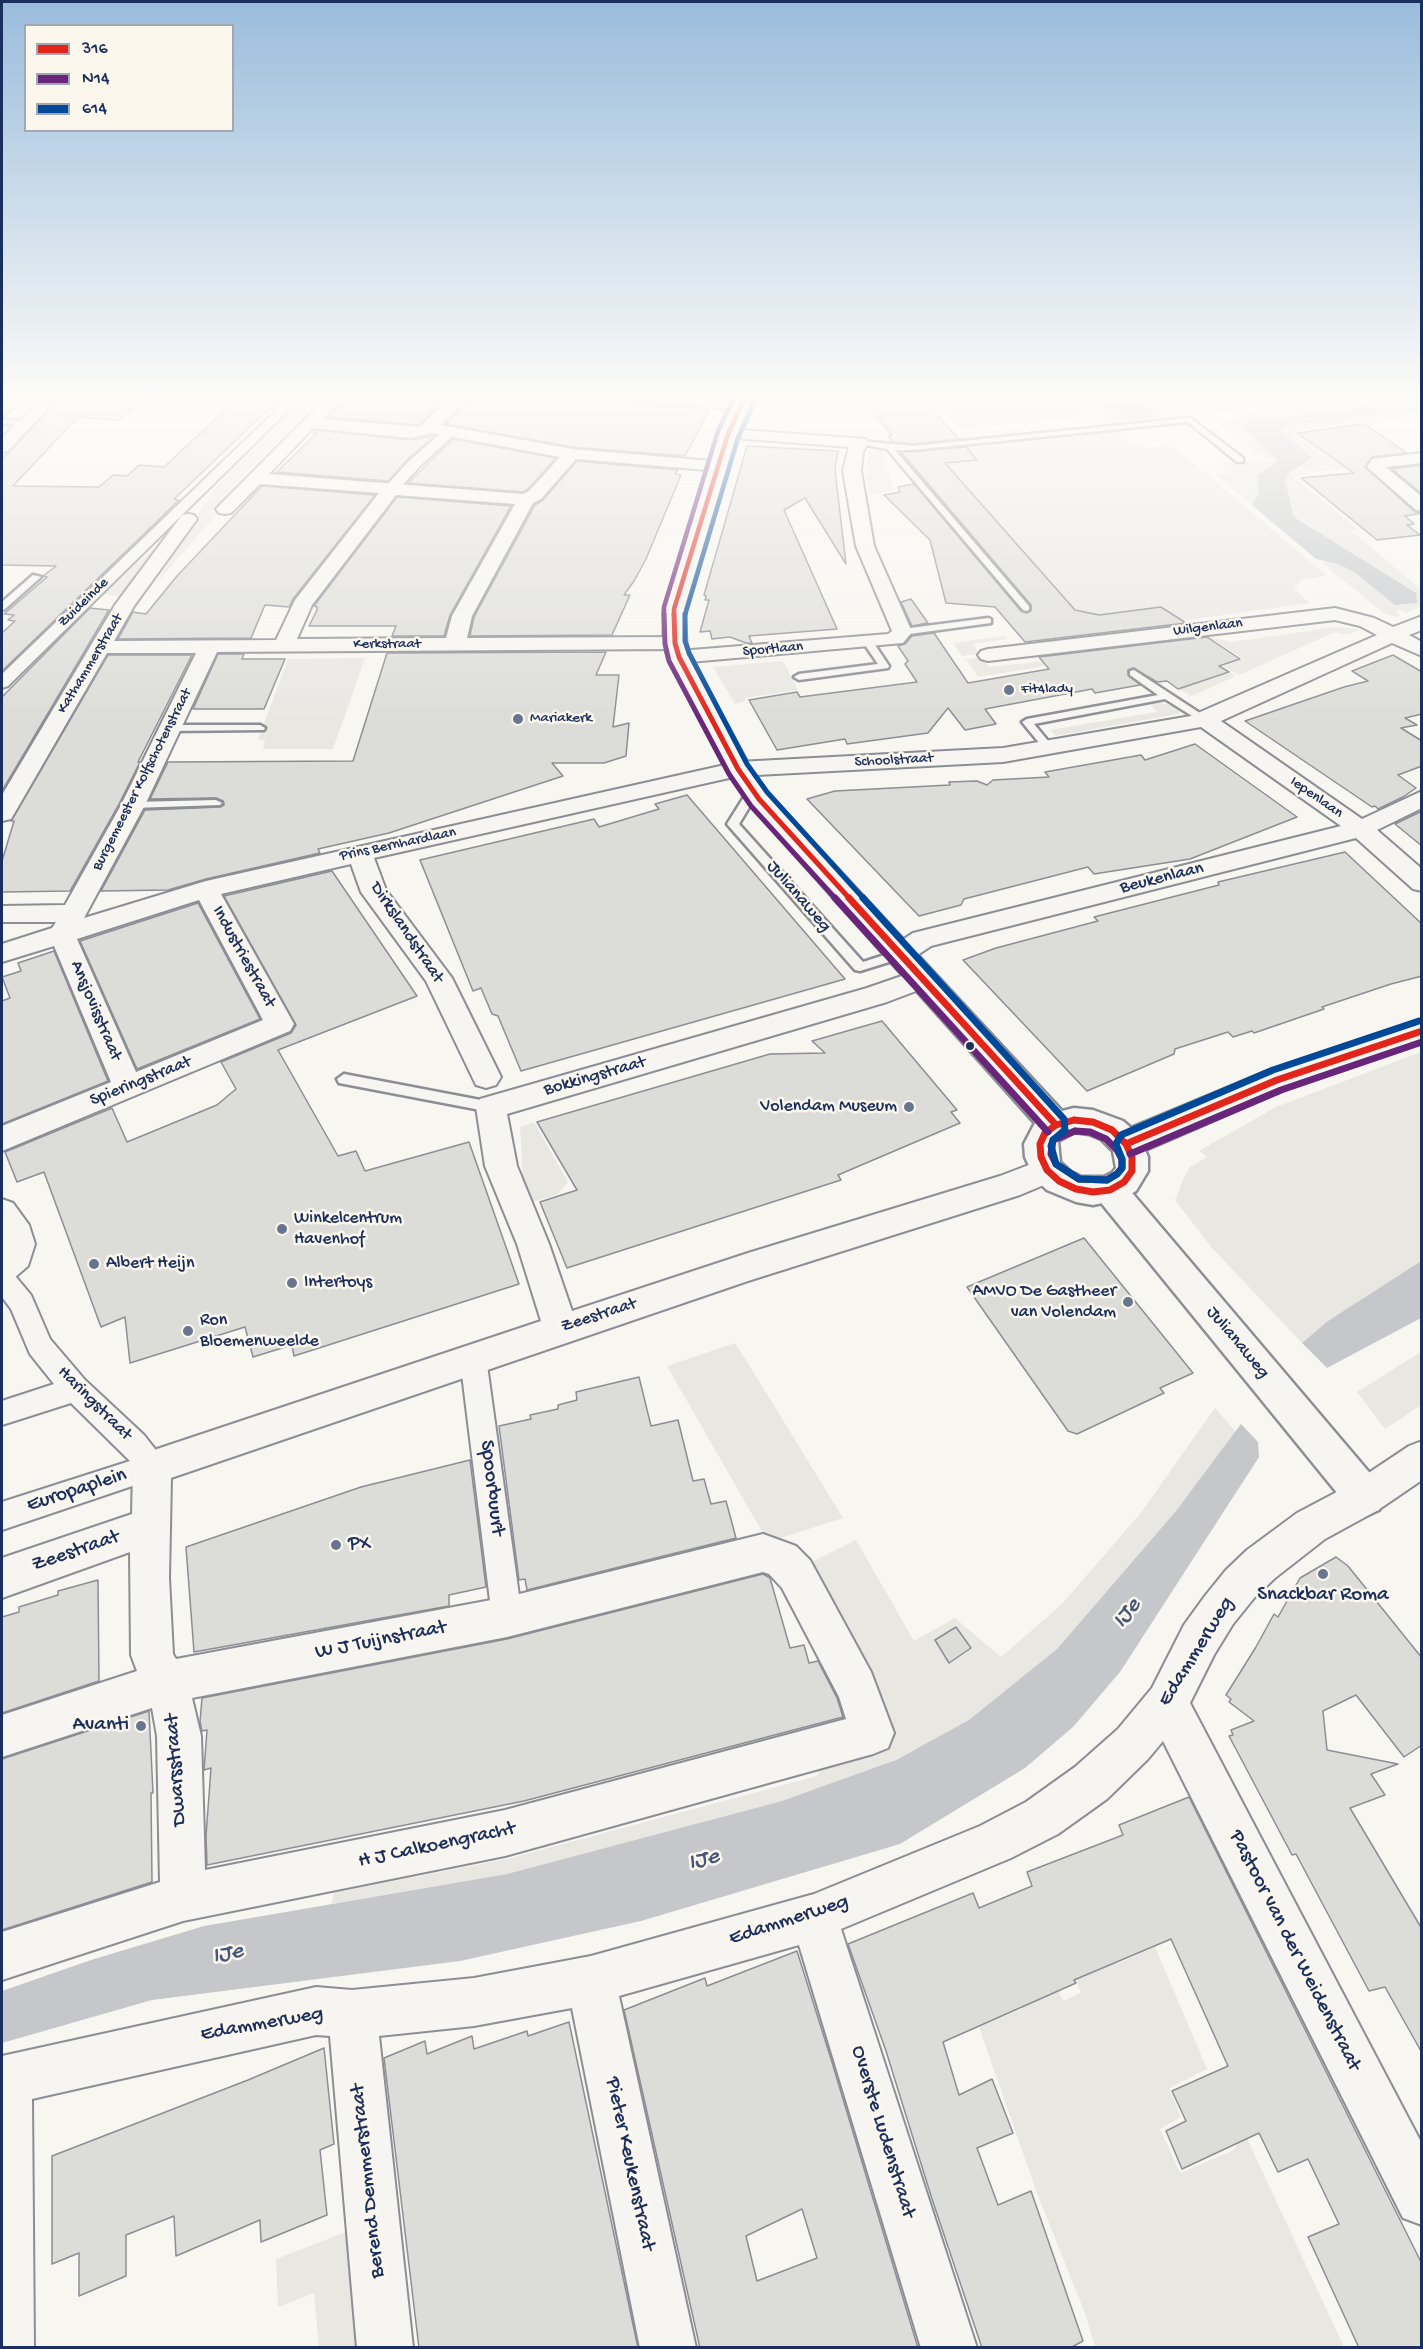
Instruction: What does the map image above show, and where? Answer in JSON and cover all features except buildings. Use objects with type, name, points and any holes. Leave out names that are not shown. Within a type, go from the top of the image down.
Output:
[{"type":"main road","name":"Julianaweg","points":[[706,505],[674,609],[677,650],[751,776],[900,954],[1056,1125]]},
{"type":"main road","points":[[1126,1143],[1277,1080],[1422,1031]]},
{"type":"main road","points":[[1074,1120],[1093,1122],[1112,1130],[1126,1143],[1132,1157],[1131,1171],[1124,1182],[1110,1190],[1093,1192],[1076,1189],[1059,1181],[1047,1170],[1041,1157],[1040,1144],[1045,1133],[1056,1125],[1074,1120]]},
{"type":"main road","name":"Julianaweg","points":[[1110,1190],[1365,1497]]},
{"type":"street","name":"Zuideinde","points":[[2,683],[187,505]]},
{"type":"street","points":[[188,519],[192,505]]},
{"type":"street","points":[[225,509],[229,505]]},
{"type":"street","points":[[284,646],[302,604],[379,505]]},
{"type":"street","points":[[455,645],[462,616],[523,505]]},
{"type":"street","points":[[858,505],[866,546],[902,632]]},
{"type":"street","name":"Kathammerstraat","points":[[2,814],[126,605],[188,519]]},
{"type":"street","name":"Wilgenlaan","points":[[988,655],[1335,614],[1356,618],[1422,650]]},
{"type":"street","name":"Schoolstraat","points":[[751,776],[1003,755],[1204,719],[1422,622]]},
{"type":"street","name":"Sportlaan","points":[[677,650],[868,642],[896,639],[902,632]]},
{"type":"street","name":"Kerkstraat","points":[[100,647],[455,645],[677,650]]},
{"type":"street","name":"Burgemeester Kolfschotenstraat","points":[[68,923],[133,805],[209,647]]},
{"type":"street","name":"Iepenlaan","points":[[1204,719],[1361,829],[1422,883]]},
{"type":"street","name":"Prins Bernhardlaan","points":[[2,953],[68,923],[206,889],[700,776],[751,776]]},
{"type":"street","name":"Beukenlaan","points":[[900,954],[922,939],[1361,829],[1422,798]]},
{"type":"street","name":"Dirkslandstraat","points":[[360,853],[374,892],[438,978],[486,1077]]},
{"type":"street","name":"Industriestraat","points":[[206,889],[280,1024]]},
{"type":"street","points":[[2,914],[68,923]]},
{"type":"street","name":"Ansjovisstraat","points":[[68,923],[128,1088]]},
{"type":"street","name":"Bokkingstraat","points":[[491,1107],[877,994],[922,978]]},
{"type":"street","name":"Spieringstraat","points":[[2,1139],[280,1024]]},
{"type":"street","points":[[491,1107],[501,1166],[533,1244],[561,1329]]},
{"type":"street","name":"Zeestraat","points":[[152,1467],[748,1267],[1009,1186],[1047,1170]]},
{"type":"street","points":[[2,1212],[16,1234],[19,1244],[15,1256],[2,1268]]},
{"type":"street","name":"Haringstraat","points":[[2,1279],[22,1303],[39,1346],[75,1389],[134,1444],[152,1467]]},
{"type":"street","name":"Spoorbuurt","points":[[473,1358],[507,1617]]},
{"type":"street","points":[[2,1413],[75,1389]]},
{"type":"street","name":"Edammerweg","points":[[4,2080],[316,2011],[352,2014],[474,2002],[591,1980],[814,1917],[995,1842],[1042,1818],[1091,1783],[1124,1752],[1167,1703],[1199,1640],[1239,1584],[1311,1526],[1365,1497],[1422,1458]]},
{"type":"street","name":"Europaplein","points":[[2,1516],[152,1467]]},
{"type":"street","name":"Dwarsstraat","points":[[152,1467],[149,1578],[152,1655],[155,1665],[167,1682],[179,1736],[183,1898]]},
{"type":"street","name":"Zeestraat","points":[[2,1578],[150,1526]]},
{"type":"street","name":"W J Tuijnstraat","points":[[2,1736],[167,1682],[507,1617],[763,1553],[782,1560],[796,1574],[856,1687],[873,1733]]},
{"type":"street","name":"Pastoor van der Weidenstraat","points":[[1167,1703],[1422,2199]]},
{"type":"street","name":"H J Calkoengracht","points":[[2,1956],[183,1898],[505,1833],[873,1733]]},
{"type":"street","name":"Overste Ludenstraat","points":[[814,1917],[949,2348]]},
{"type":"street","name":"Pieter Keukenstraat","points":[[591,1980],[668,2348]]},
{"type":"street","name":"Berend Demmerstraat","points":[[352,2014],[385,2348]]},
{"type":"street","points":[[4,2080],[6,2348]]},
{"type":"lane","points":[[938,505],[1026,608]]},
{"type":"lane","points":[[2,607],[36,577]]},
{"type":"lane","name":"Sportlaan","points":[[902,632],[987,621]]},
{"type":"lane","name":"Sportlaan","points":[[798,677],[884,666],[868,642]]},
{"type":"lane","points":[[1134,673],[1204,719]]},
{"type":"lane","points":[[1049,748],[1027,722],[1167,696]]},
{"type":"lane","points":[[170,728],[260,728]]},
{"type":"lane","name":"Julianaweg","points":[[751,776],[733,824],[860,967],[900,954]]},
{"type":"lane","points":[[133,805],[216,803]]},
{"type":"lane","points":[[344,1079],[491,1107]]},
{"type":"shaded area","points":[[204,505],[217,505],[211,512],[218,513],[154,586]]},
{"type":"shaded area","points":[[946,505],[1243,505],[1327,576],[1303,579],[1294,589],[1310,603],[1052,639],[1015,631],[1005,619],[1038,614]]},
{"type":"shaded area","points":[[1291,505],[1327,505],[1357,529],[1351,531],[1421,589],[1421,606],[1407,613],[1400,610],[1395,612],[1401,616],[1397,617],[1385,614],[1322,563],[1325,562],[1324,559],[1354,572],[1395,605],[1317,531],[1294,517]]},
{"type":"shaded area","points":[[167,536],[126,597],[104,594]]},
{"type":"shaded area","points":[[1334,627],[1360,629],[1351,634],[1335,632],[1239,675],[1223,666],[1243,659],[1214,640],[1203,642],[1199,638],[1203,637],[1200,635],[1232,642]]},
{"type":"shaded area","points":[[1005,636],[1007,639],[974,644],[979,654],[962,656],[953,643]]},
{"type":"shaded area","points":[[981,657],[989,667],[1071,658],[1069,662],[978,677],[966,659]]},
{"type":"shaded area","points":[[365,658],[333,749],[263,749],[265,740],[258,740],[288,659]]},
{"type":"shaded area","points":[[783,661],[798,690],[745,698],[745,701],[735,704],[713,667]]},
{"type":"shaded area","points":[[1231,673],[1236,676],[1194,695],[1190,696],[1179,689]]},
{"type":"shaded area","points":[[1159,703],[1170,705],[1179,711],[1178,714],[1056,736],[1050,730],[1157,712],[1151,705]]},
{"type":"shaded area","points":[[1421,1052],[1421,1261],[1328,1321],[1302,1343],[1213,1249],[1175,1200],[1183,1180],[1190,1167],[1207,1157],[1199,1151],[1276,1107]]},
{"type":"shaded area","points":[[534,1122],[568,1182],[557,1195],[532,1202],[523,1181],[520,1127]]},
{"type":"shaded area","points":[[735,1343],[843,1518],[768,1542],[667,1366]]},
{"type":"shaded area","points":[[1421,1352],[1421,1405],[1385,1429],[1357,1392]]},
{"type":"shaded area","points":[[1215,1408],[1236,1432],[1176,1511],[1057,1649],[969,1720],[936,1739],[874,1770],[782,1801],[507,1874],[331,1904],[334,1893],[507,1859],[817,1776],[823,1764],[888,1745],[805,1565],[856,1540],[914,1641],[955,1618],[1001,1657],[1061,1605],[1140,1514]]},
{"type":"shaded area","points":[[1155,1947],[1207,2069],[1169,2088],[1181,2117],[1160,2129],[1180,2173],[1234,2150],[1244,2132],[1344,2347],[1095,2347],[1085,2313],[1037,2193],[979,2027],[1022,2009],[1012,1982],[1053,1978],[1063,2001],[1081,1993],[1071,1966],[1110,1949],[1117,1964]]},
{"type":"shaded area","points":[[351,2230],[365,2347],[319,2347],[314,2293],[278,2307],[276,2259]]},
{"type":"water","points":[[1252,505],[1291,505],[1294,517],[1416,593],[1417,603],[1395,605],[1354,572],[1337,564],[1316,559]]},
{"type":"water","points":[[1421,1261],[1421,1318],[1327,1368],[1302,1343],[1328,1321]]},
{"type":"water","name":"IJe","points":[[1241,1424],[1258,1442],[1259,1457],[1120,1672],[1073,1727],[1025,1768],[900,1844],[641,1921],[460,1961],[152,2000],[2,2043],[2,1991],[91,1960],[204,1926],[507,1874],[782,1801],[896,1760],[969,1720],[1057,1649],[1176,1511]]},
{"type":"transit line","name":"N14","points":[[695,505],[664,607],[665,644],[669,661],[729,774],[751,806],[1048,1132]]},
{"type":"transit line","name":"316","points":[[706,505],[674,609],[675,643],[679,657],[738,769],[759,799],[1056,1125]]},
{"type":"transit line","name":"614","points":[[717,505],[685,610],[685,641],[689,653],[747,764],[767,792],[1064,1119],[1065,1130],[1053,1140],[1051,1146],[1056,1164],[1065,1172],[1079,1179],[1107,1180],[1122,1168],[1122,1159],[1116,1144],[1121,1135],[1273,1070],[1419,1021]]},
{"type":"transit line","name":"316","points":[[1126,1144],[1277,1080],[1422,1031]]},
{"type":"transit line","name":"N14","points":[[1130,1154],[1281,1090],[1422,1042]]},
{"type":"transit line","name":"316","points":[[1074,1120],[1093,1122],[1112,1130],[1126,1144],[1132,1157],[1132,1171],[1124,1182],[1110,1190],[1093,1192],[1076,1189],[1059,1181],[1047,1170],[1041,1157],[1040,1144],[1045,1133],[1056,1125],[1074,1120]]},
{"type":"transit line","name":"N14","points":[[1075,1131],[1090,1132],[1106,1139],[1117,1150],[1122,1159],[1122,1168],[1117,1174],[1107,1180],[1079,1179],[1056,1164],[1051,1154],[1053,1140],[1075,1131]]},
{"type":"place","name":"Fit4lady","points":[[1009,690]]},
{"type":"place","name":"Mariakerk","points":[[518,719]]},
{"type":"place","name":"Volendam Museum","points":[[909,1107]]},
{"type":"place","name":"Winkelcentrum Havenhof","points":[[282,1229]]},
{"type":"place","name":"Albert Heijn","points":[[94,1264]]},
{"type":"place","name":"Intertoys","points":[[292,1283]]},
{"type":"place","name":"AMVO De Gastheer van Volendam","points":[[1128,1302]]},
{"type":"place","name":"Ron Bloemenweelde","points":[[188,1331]]},
{"type":"place","name":"PX","points":[[336,1545]]},
{"type":"place","name":"Snackbar Roma","points":[[1323,1574]]},
{"type":"place","name":"Avanti","points":[[141,1726]]}]
